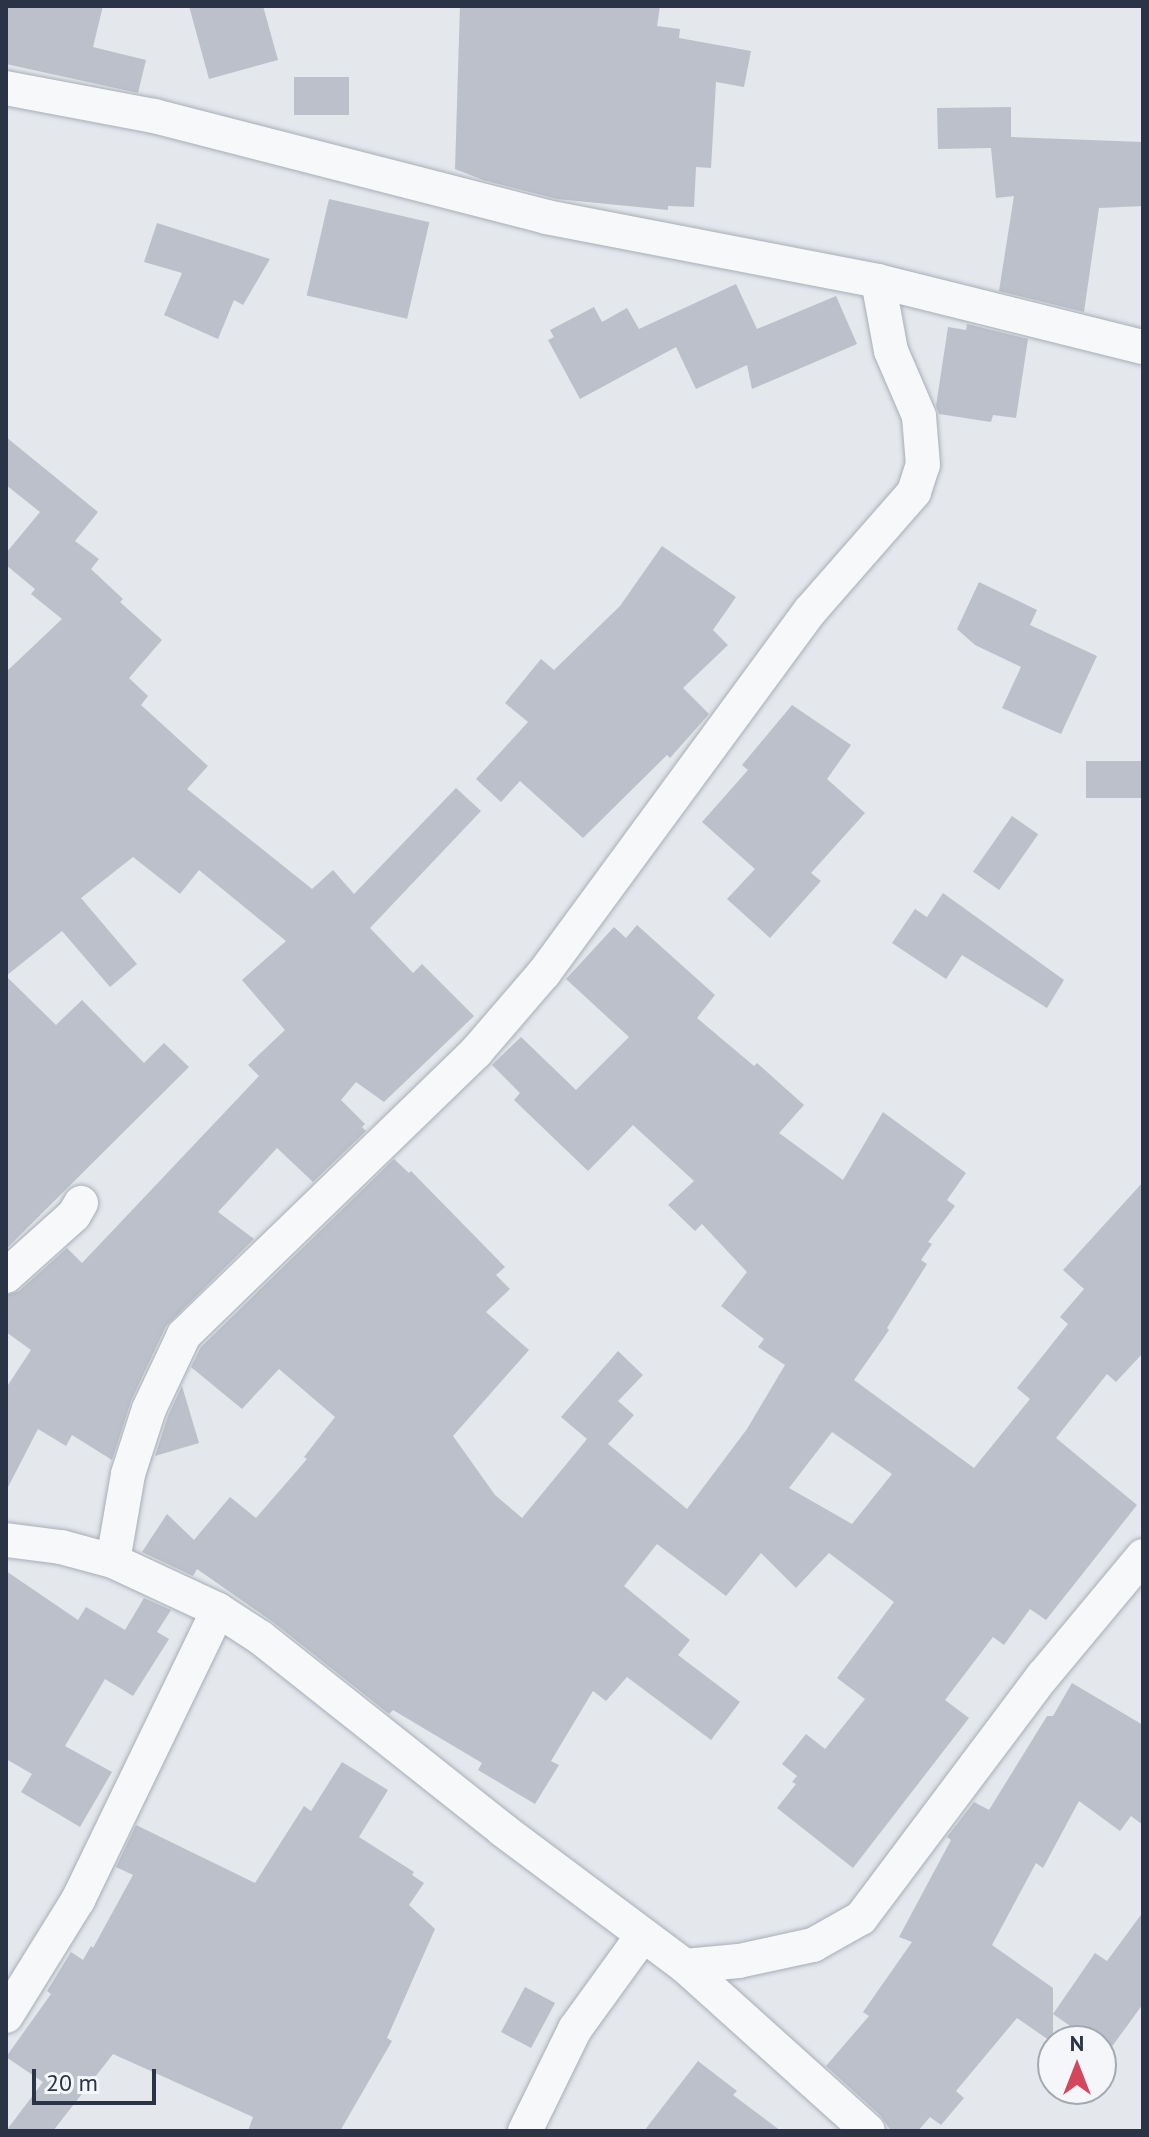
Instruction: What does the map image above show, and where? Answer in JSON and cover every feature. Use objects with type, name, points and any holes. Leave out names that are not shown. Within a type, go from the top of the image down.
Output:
[{"type":"street","points":[[6,88],[154,116],[546,217],[878,281],[1143,347]]},
{"type":"street","points":[[113,1561],[128,1474],[149,1409],[184,1335],[476,1052],[582,923],[810,611],[914,492],[923,465],[919,416],[891,351],[878,281]]},
{"type":"street","points":[[6,1276],[74,1215],[81,1203]]},
{"type":"street","points":[[6,1540],[61,1547],[113,1561],[218,1610],[261,1638],[503,1830],[685,1966],[868,2131]]},
{"type":"street","points":[[685,1966],[739,1961],[813,1945],[861,1918],[1043,1676],[1143,1556]]},
{"type":"street","points":[[6,2016],[78,1900],[218,1610]]},
{"type":"street","points":[[525,2131],[575,2029],[643,1935]]},
{"type":"building","points":[[6,6],[103,6],[93,47],[146,60],[138,93],[6,64]]},
{"type":"building","points":[[189,6],[263,6],[278,60],[209,79]]},
{"type":"building","points":[[460,6],[660,6],[657,26],[680,29],[679,38],[751,51],[744,87],[716,82],[711,168],[696,167],[694,207],[668,206],[668,210],[557,199],[483,180],[455,169]]},
{"type":"building","points":[[294,77],[349,77],[349,115],[294,115]]},
{"type":"building","points":[[1011,107],[1011,137],[1143,142],[1143,206],[1099,208],[1084,312],[999,291],[1014,196],[996,198],[991,148],[938,149],[937,108]]},
{"type":"building","points":[[329,199],[429,222],[407,319],[307,295]]},
{"type":"building","points":[[157,223],[270,259],[243,305],[234,300],[218,339],[164,315],[182,273],[144,262]]},
{"type":"building","points":[[736,284],[757,329],[836,296],[857,344],[752,389],[747,365],[696,389],[676,347],[580,399],[548,340],[554,337],[550,330],[594,307],[602,322],[627,308],[639,329]]},
{"type":"building","points":[[967,324],[1028,339],[1016,418],[993,415],[991,422],[939,414],[936,406],[948,327],[966,330]]},
{"type":"building","points":[[6,437],[98,512],[75,541],[99,559],[91,569],[123,599],[120,602],[162,640],[129,678],[148,696],[141,705],[208,766],[187,789],[312,889],[333,870],[354,894],[456,788],[481,811],[370,928],[413,973],[422,964],[474,1016],[384,1102],[356,1082],[341,1100],[365,1124],[362,1127],[366,1131],[313,1182],[277,1148],[218,1212],[254,1239],[166,1326],[131,1401],[112,1460],[72,1435],[66,1446],[38,1429],[6,1491],[6,1388],[31,1350],[6,1332],[6,1295],[19,1291],[67,1248],[82,1263],[259,1076],[248,1065],[285,1030],[242,980],[286,941],[199,870],[180,894],[133,857],[81,898],[137,964],[110,987],[62,931],[6,976],[6,672],[62,619],[31,594],[35,589],[6,565],[6,553],[40,512],[6,485]]},
{"type":"building","points":[[662,546],[736,597],[713,630],[728,645],[683,688],[709,714],[670,758],[667,755],[583,838],[520,781],[501,802],[476,779],[528,722],[505,703],[541,659],[554,670],[620,606]]},
{"type":"building","points":[[979,582],[1037,610],[1030,625],[1097,656],[1061,734],[1002,708],[1021,667],[975,645],[957,629]]},
{"type":"building","points":[[792,705],[851,745],[827,779],[865,813],[811,873],[821,881],[770,938],[727,899],[755,869],[702,822],[748,770],[742,765]]},
{"type":"building","points":[[1086,761],[1143,761],[1143,798],[1086,798]]},
{"type":"building","points":[[1012,816],[1038,834],[999,890],[973,872]]},
{"type":"building","points":[[943,893],[1064,980],[1047,1008],[962,955],[946,979],[892,943],[915,909],[927,917]]},
{"type":"building","points":[[637,925],[715,995],[697,1018],[754,1066],[757,1063],[804,1105],[779,1133],[843,1180],[883,1112],[966,1173],[947,1200],[955,1206],[928,1242],[932,1244],[921,1260],[927,1264],[887,1328],[889,1330],[854,1380],[974,1468],[1030,1399],[1017,1388],[1068,1324],[1060,1317],[1084,1289],[1063,1270],[1143,1182],[1143,1353],[1116,1382],[1107,1374],[1056,1438],[1137,1505],[1046,1620],[1030,1609],[1004,1645],[993,1637],[945,1700],[969,1718],[853,1868],[777,1808],[796,1784],[792,1782],[797,1776],[782,1764],[806,1734],[825,1749],[865,1699],[837,1678],[894,1602],[829,1553],[796,1588],[761,1553],[726,1596],[657,1544],[624,1586],[690,1640],[678,1655],[740,1702],[711,1740],[627,1677],[606,1701],[593,1691],[551,1761],[559,1765],[535,1804],[478,1770],[482,1763],[393,1710],[389,1714],[273,1622],[197,1569],[193,1576],[142,1552],[167,1514],[194,1540],[230,1497],[256,1518],[307,1459],[304,1457],[335,1417],[279,1369],[242,1409],[191,1367],[201,1347],[394,1159],[409,1173],[411,1171],[505,1267],[496,1275],[510,1289],[486,1312],[529,1350],[453,1436],[495,1495],[522,1518],[587,1439],[561,1417],[618,1351],[643,1375],[618,1401],[634,1415],[608,1444],[687,1509],[747,1429],[785,1365],[758,1347],[764,1339],[721,1306],[747,1272],[702,1224],[695,1231],[668,1205],[694,1181],[633,1125],[588,1171],[514,1100],[520,1093],[492,1065],[521,1037],[576,1090],[629,1037],[566,979],[614,927],[626,938]],"holes":[[[832,1432],[892,1474],[852,1524],[789,1488]]]},
{"type":"building","points":[[6,976],[56,1025],[82,1000],[144,1063],[164,1043],[189,1067],[6,1249]]},
{"type":"building","points":[[182,1386],[199,1443],[155,1456],[168,1416]]},
{"type":"building","points":[[6,1571],[78,1620],[86,1607],[125,1630],[144,1598],[171,1610],[157,1632],[169,1639],[133,1696],[105,1679],[65,1746],[112,1772],[80,1827],[21,1792],[32,1774],[6,1759]]},
{"type":"building","points":[[1072,1683],[1143,1725],[1143,1825],[1131,1816],[1120,1831],[1079,1801],[1043,1868],[1036,1863],[992,1945],[1053,1988],[1053,2025],[1037,2025],[1037,2032],[1017,2018],[956,2091],[964,2098],[941,2125],[930,2117],[918,2131],[891,2131],[881,2116],[826,2066],[869,2016],[863,2012],[912,1942],[899,1937],[951,1840],[947,1837],[974,1802],[989,1810],[1047,1716],[1053,1716]]},
{"type":"building","points":[[342,1762],[388,1790],[359,1837],[414,1872],[412,1875],[424,1883],[409,1905],[435,1929],[387,2038],[392,2041],[340,2131],[248,2131],[253,2117],[113,2054],[53,2131],[6,2131],[43,2082],[6,2057],[51,1994],[47,1991],[71,1952],[83,1960],[91,1946],[93,1948],[133,1875],[116,1867],[136,1825],[255,1883],[304,1806],[311,1811]]},
{"type":"building","points":[[1143,1912],[1143,2004],[1117,2040],[1117,2025],[1069,2025],[1053,2014],[1095,1953],[1107,1961]]},
{"type":"building","points":[[525,1987],[555,2003],[531,2048],[501,2032]]},
{"type":"building","points":[[698,2061],[737,2091],[733,2095],[781,2131],[644,2131]]}]
